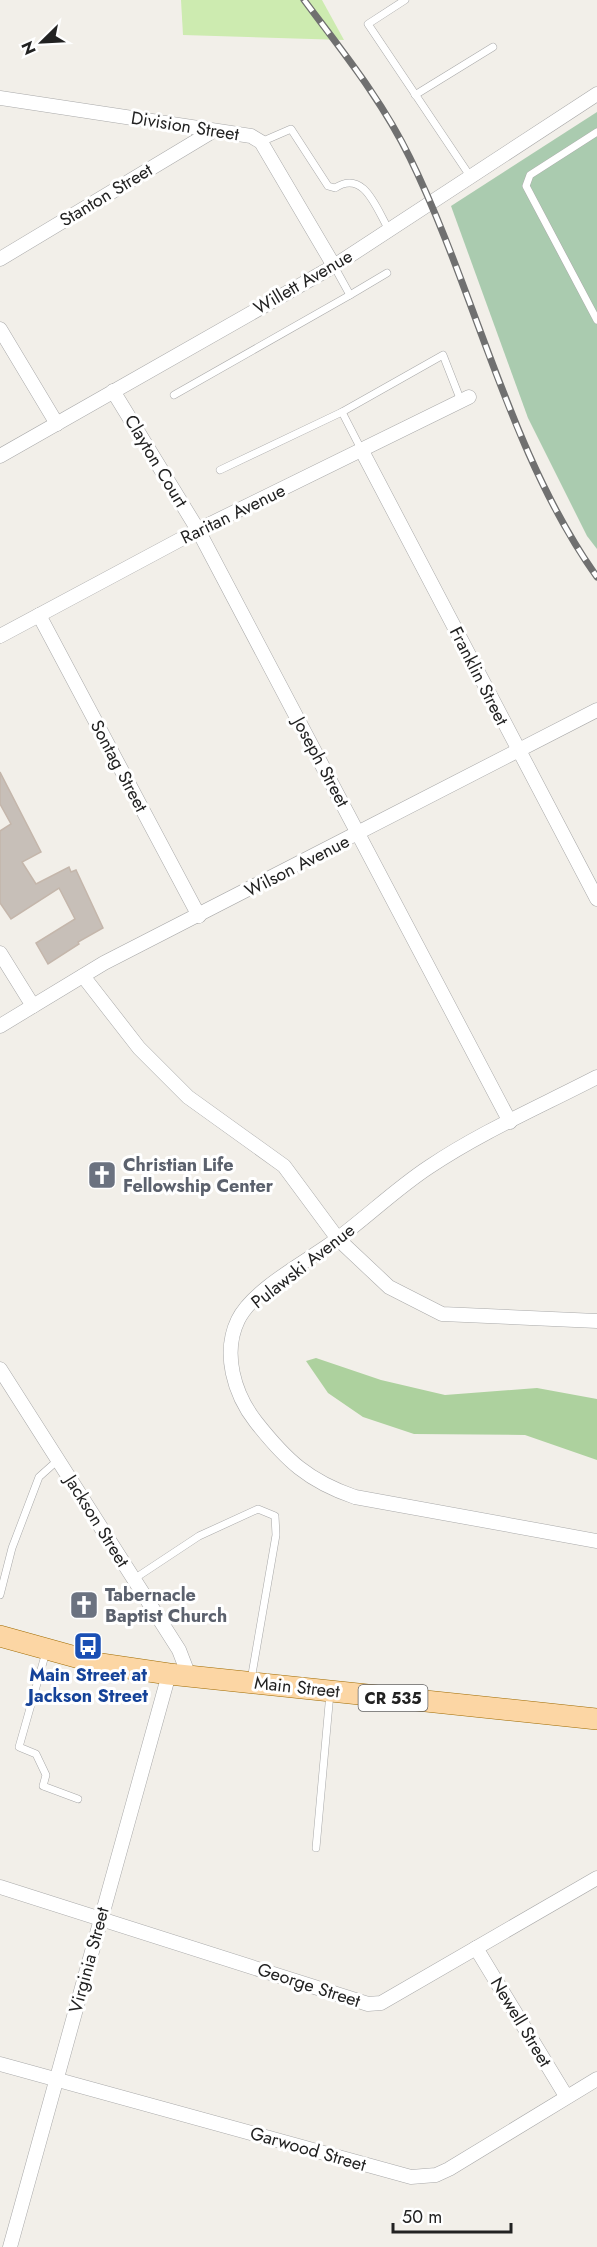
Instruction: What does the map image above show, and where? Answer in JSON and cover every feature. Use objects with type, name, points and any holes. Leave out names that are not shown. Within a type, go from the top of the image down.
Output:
[{"type":"main road","name":"Main Street","points":[[0,1636],[101,1664],[179,1675],[597,1719]]},
{"type":"street","name":"Willett Avenue","points":[[0,456],[334,266],[597,94]]},
{"type":"street","name":"Division Street","points":[[0,98],[251,136],[261,142],[334,266]]},
{"type":"street","name":"Stanton Street","points":[[0,259],[213,131]]},
{"type":"street","points":[[0,330],[57,424]]},
{"type":"street","name":"Clayton Court","points":[[113,391],[198,530]]},
{"type":"street","name":"Raritan Avenue","points":[[0,636],[198,530],[465,399]]},
{"type":"street","name":"Franklin Street","points":[[362,451],[597,899]]},
{"type":"street","name":"Joseph Street","points":[[198,530],[510,1122]]},
{"type":"street","name":"Sontag Street","points":[[39,615],[199,916]]},
{"type":"street","name":"Wilson Avenue","points":[[0,1026],[83,976],[597,710]]},
{"type":"street","points":[[0,953],[33,1006]]},
{"type":"street","points":[[83,976],[139,1048],[188,1097],[284,1166],[338,1239],[389,1287],[442,1314],[597,1321]]},
{"type":"street","name":"Pulawski Avenue","points":[[597,1077],[429,1167],[338,1239],[259,1294],[239,1317],[230,1351],[233,1377],[249,1413],[281,1454],[315,1480],[355,1497],[597,1541]]},
{"type":"street","name":"Jackson Street","points":[[0,1370],[179,1650],[179,1675]]},
{"type":"street","name":"Virginia Street","points":[[10,2247],[58,2079],[99,1918],[179,1675]]},
{"type":"street","name":"George Street","points":[[0,1887],[368,2004],[381,2003],[597,1878]]},
{"type":"street","name":"Newell Street","points":[[476,1948],[566,2096]]},
{"type":"street","name":"Garwood Street","points":[[0,2064],[411,2177],[436,2175],[449,2169],[597,2079]]},
{"type":"lane","points":[[405,0],[368,24],[470,176]]},
{"type":"lane","points":[[415,95],[493,47]]},
{"type":"lane","points":[[261,142],[291,129],[328,186],[334,188],[344,182],[354,181],[362,186],[389,230]]},
{"type":"lane","points":[[597,132],[530,175],[526,186],[597,320]]},
{"type":"lane","points":[[334,266],[350,295]]},
{"type":"lane","points":[[174,394],[387,273]]},
{"type":"lane","points":[[220,470],[342,412],[443,355],[465,399]]},
{"type":"lane","points":[[342,412],[362,451]]},
{"type":"lane","points":[[0,1595],[12,1548],[39,1478],[58,1460]]},
{"type":"lane","points":[[134,1579],[199,1536],[258,1509],[275,1516],[276,1535],[250,1682]]},
{"type":"lane","points":[[47,1649],[19,1747],[36,1754],[46,1775],[43,1786],[78,1799]]},
{"type":"lane","points":[[316,1848],[330,1691]]},
{"type":"green space","points":[[181,0],[322,0],[344,40],[183,35]]},
{"type":"green space","points":[[597,112],[597,549],[587,536],[528,418],[451,206]]},
{"type":"green space","points":[[316,1358],[381,1380],[445,1395],[537,1388],[597,1399],[597,1460],[525,1435],[414,1434],[363,1417],[328,1393],[306,1361]]},
{"type":"building","points":[[0,772],[41,852],[22,862],[36,884],[69,867],[71,872],[76,870],[103,928],[78,942],[79,944],[48,964],[36,943],[75,919],[59,888],[11,919],[0,903],[0,831],[11,824],[0,804]]},
{"type":"railway","points":[[304,0],[374,96],[410,158],[455,263],[517,426],[540,479],[567,530],[597,577]]},
{"type":"place","name":"Christian Life Fellowship Center","points":[[102,1175]]},
{"type":"place","name":"Tabernacle Baptist Church","points":[[84,1605]]},
{"type":"place","name":"Main Street at Jackson Street","points":[[88,1646]]}]
